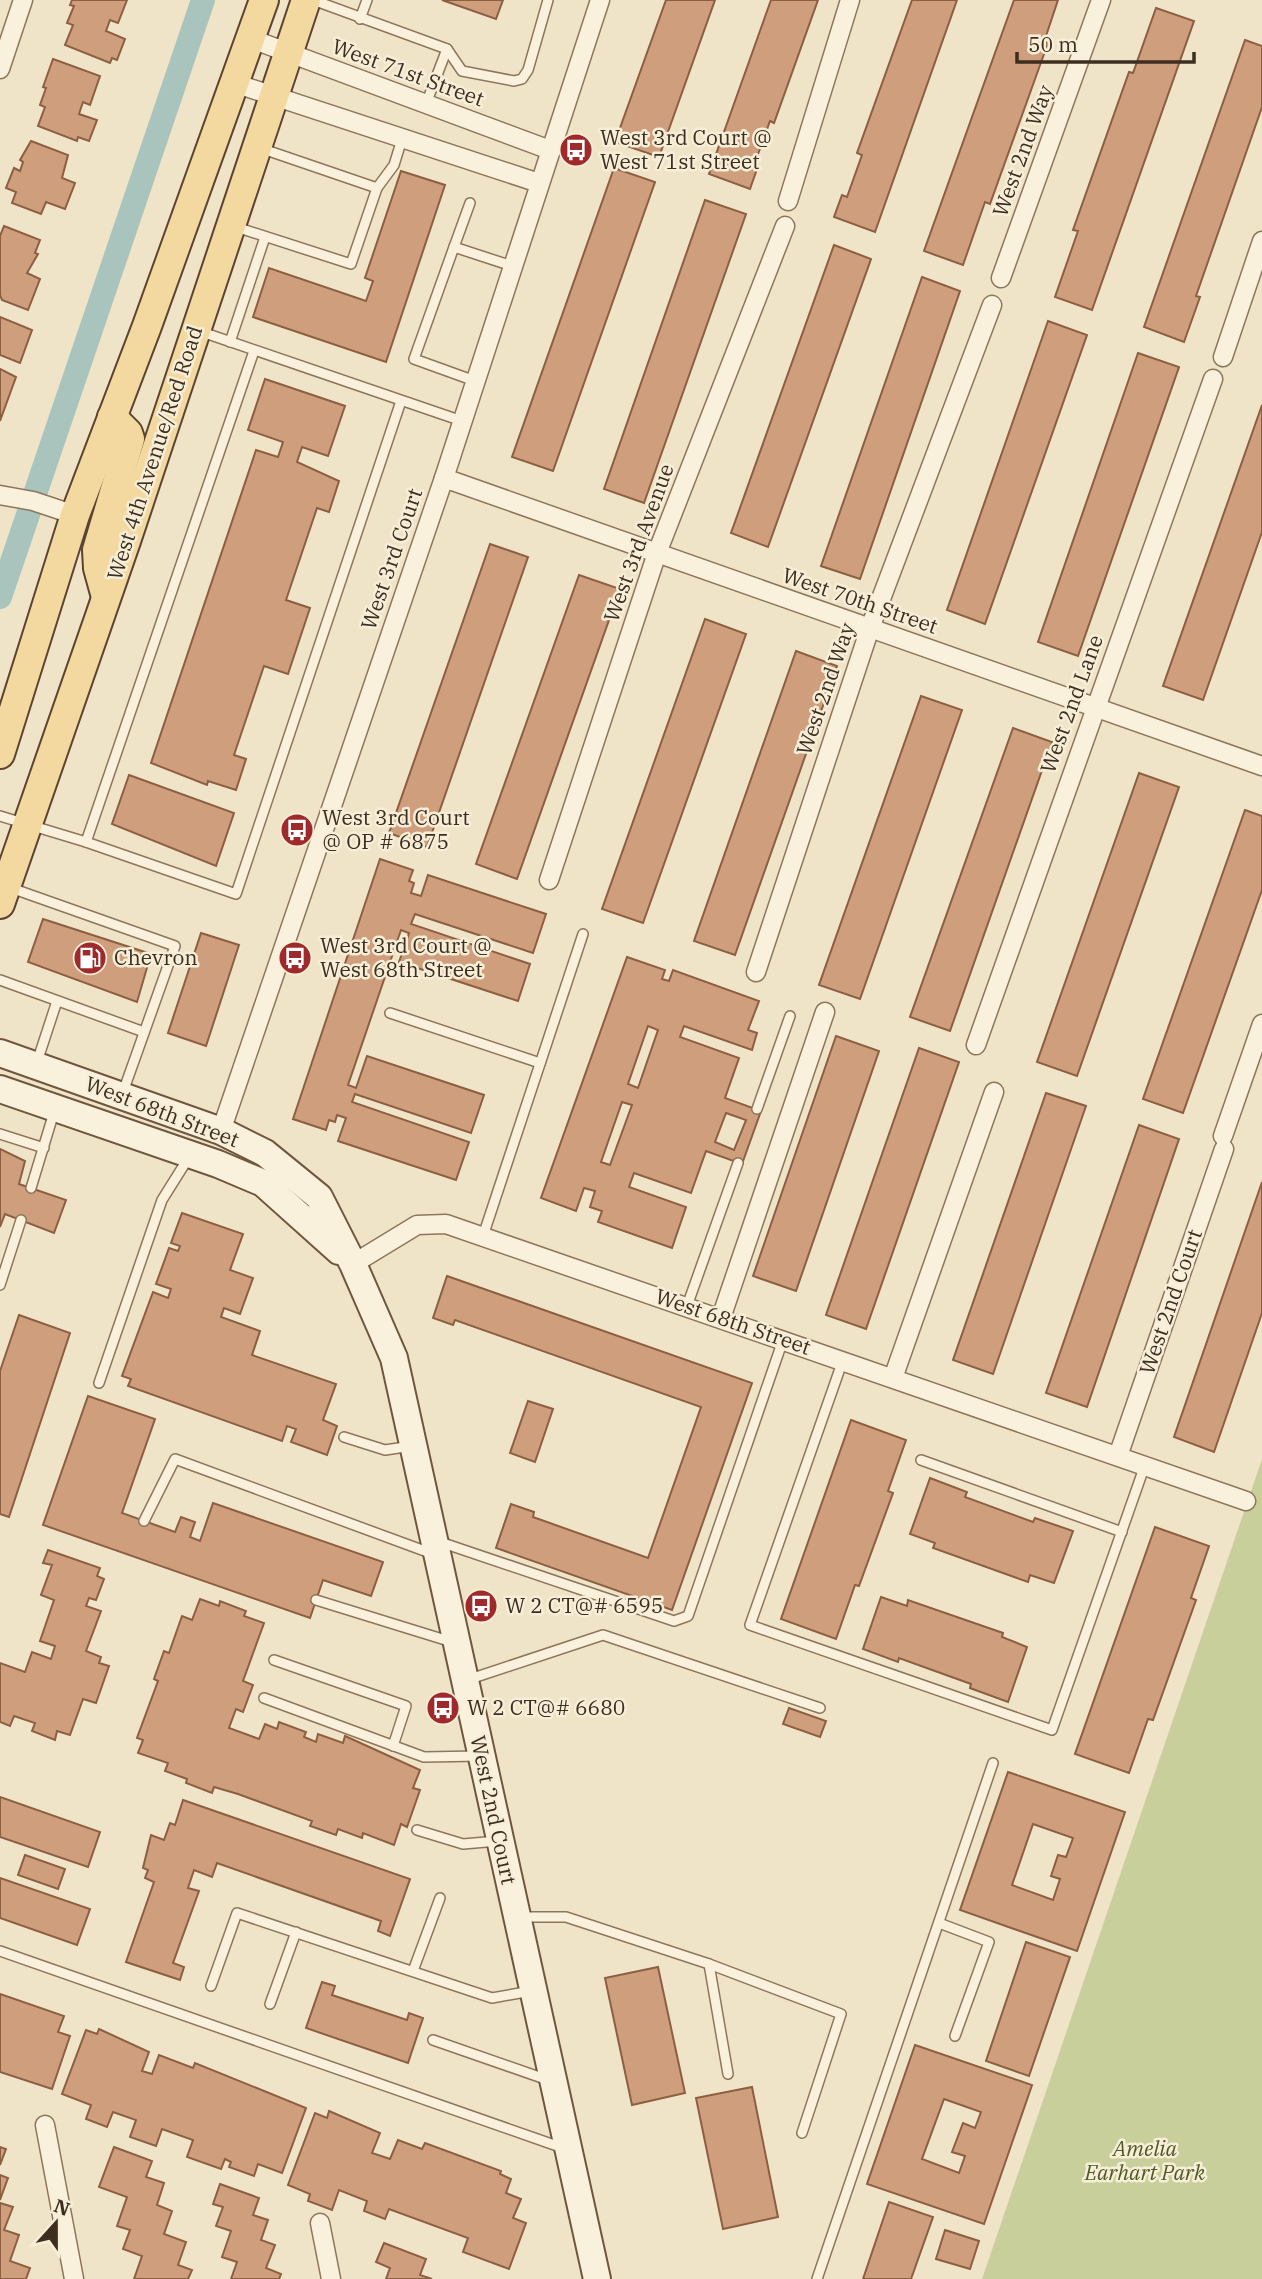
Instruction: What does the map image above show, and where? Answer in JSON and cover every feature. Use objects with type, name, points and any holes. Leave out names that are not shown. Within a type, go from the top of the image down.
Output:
[{"type":"main road","points":[[0,754],[75,515],[264,0]]},
{"type":"main road","name":"West 4th Avenue/Red Road","points":[[2,892],[29,824],[306,0]]},
{"type":"main road","points":[[106,597],[98,568],[97,550],[130,439],[128,433],[112,417]]},
{"type":"main road","name":"West 68th Street","points":[[0,1054],[221,1131],[265,1153],[319,1197],[353,1264]]},
{"type":"main road","name":"West 68th Street","points":[[0,1088],[263,1183],[353,1264]]},
{"type":"main road","name":"West 2nd Court","points":[[353,1264],[394,1358],[597,2279]]},
{"type":"street","points":[[0,69],[23,0]]},
{"type":"street","name":"West 3rd Court","points":[[221,1131],[444,478],[600,0]]},
{"type":"street","points":[[788,201],[850,0]]},
{"type":"street","name":"West 2nd Way","points":[[1001,278],[1101,0]]},
{"type":"street","name":"West 71st Street","points":[[249,38],[550,150]]},
{"type":"street","points":[[234,83],[539,183]]},
{"type":"street","name":"West 3rd Avenue","points":[[549,880],[657,553],[785,226]]},
{"type":"street","points":[[1223,357],[1262,241]]},
{"type":"street","name":"West 2nd Way","points":[[756,972],[870,628],[992,305]]},
{"type":"street","name":"West 2nd Lane","points":[[976,1045],[1094,707],[1213,379]]},
{"type":"street","name":"West 70th Street","points":[[444,478],[1262,766]]},
{"type":"street","points":[[0,495],[33,500],[75,515]]},
{"type":"street","points":[[721,1318],[825,1012]]},
{"type":"street","name":"West 2nd Court","points":[[1118,1456],[1262,1024]]},
{"type":"street","points":[[893,1378],[994,1092]]},
{"type":"street","name":"West 68th Street","points":[[353,1264],[418,1225],[446,1224],[1246,1501]]},
{"type":"street","points":[[45,2125],[74,2279]]},
{"type":"street","points":[[320,2223],[331,2279]]},
{"type":"lane","points":[[313,0],[447,49],[462,71],[514,81],[522,79],[528,70],[545,2]]},
{"type":"lane","points":[[360,19],[367,0]]},
{"type":"lane","points":[[426,104],[447,49]]},
{"type":"lane","points":[[231,226],[351,264],[377,188],[394,165],[402,139]]},
{"type":"lane","points":[[255,147],[377,188]]},
{"type":"lane","points":[[470,202],[414,359],[475,381]]},
{"type":"lane","points":[[230,342],[265,237]]},
{"type":"lane","points":[[454,247],[512,266]]},
{"type":"lane","points":[[196,330],[462,421]]},
{"type":"lane","points":[[86,842],[254,351]]},
{"type":"lane","points":[[0,816],[86,842],[236,894],[401,401]]},
{"type":"lane","points":[[2,892],[175,946],[122,1097]]},
{"type":"lane","points":[[483,1236],[583,934]]},
{"type":"lane","points":[[0,981],[144,1032]]},
{"type":"lane","points":[[36,1065],[57,1001]]},
{"type":"lane","points":[[390,1013],[540,1063]]},
{"type":"lane","points":[[757,1109],[790,1016]]},
{"type":"lane","points":[[32,1188],[56,1108]]},
{"type":"lane","points":[[0,1134],[44,1148]]},
{"type":"lane","points":[[99,1382],[162,1200],[190,1155]]},
{"type":"lane","points":[[687,1306],[738,1163]]},
{"type":"lane","points":[[0,1285],[21,1220]]},
{"type":"lane","points":[[144,1521],[175,1458],[436,1548],[674,1621],[688,1616],[783,1340]]},
{"type":"lane","points":[[843,1360],[750,1625],[1052,1730],[1145,1465]]},
{"type":"lane","points":[[344,1437],[385,1450],[414,1446]]},
{"type":"lane","points":[[920,1460],[1122,1532]]},
{"type":"lane","points":[[316,1600],[457,1644]]},
{"type":"lane","points":[[465,1681],[603,1635],[820,1707]]},
{"type":"lane","points":[[274,1660],[406,1706],[393,1746]]},
{"type":"lane","points":[[264,1698],[424,1757],[481,1756]]},
{"type":"lane","points":[[817,2279],[993,1763]]},
{"type":"lane","points":[[417,1830],[463,1844],[500,1841]]},
{"type":"lane","points":[[412,1971],[440,1898]]},
{"type":"lane","points":[[211,1986],[237,1913],[492,1998],[533,1991]]},
{"type":"lane","points":[[517,1917],[566,1917],[709,1964],[841,2014],[802,2133]]},
{"type":"lane","points":[[939,1923],[989,1942],[955,2036]]},
{"type":"lane","points":[[270,2004],[296,1932]]},
{"type":"lane","points":[[0,1951],[568,2150]]},
{"type":"lane","points":[[709,1964],[728,2074]]},
{"type":"lane","points":[[433,2040],[553,2082]]},
{"type":"green space","name":"Amelia Earhart Park","points":[[1262,1459],[1262,2279],[982,2279]]},
{"type":"building","points":[[72,0],[127,0],[118,23],[110,20],[106,31],[125,39],[117,60],[112,58],[110,63],[65,45],[73,25],[67,23],[74,6],[70,5]]},
{"type":"building","points":[[442,0],[503,0],[496,19]]},
{"type":"building","points":[[666,0],[715,0],[659,157],[615,142]]},
{"type":"building","points":[[771,0],[818,0],[774,123],[770,121],[753,168],[757,169],[750,189],[709,174]]},
{"type":"building","points":[[912,0],[957,0],[875,232],[834,217],[842,195],[847,197],[862,155],[857,153]]},
{"type":"building","points":[[1014,0],[1058,0],[1044,42],[1048,43],[990,204],[985,202],[963,265],[924,251]]},
{"type":"building","points":[[1156,8],[1194,21],[1092,310],[1055,297],[1078,231],[1073,230],[1129,72],[1133,73]]},
{"type":"building","points":[[1245,40],[1262,46],[1262,107],[1196,296],[1200,297],[1184,342],[1144,327]]},
{"type":"building","points":[[53,59],[100,76],[90,105],[83,102],[79,114],[97,120],[89,141],[78,137],[77,141],[38,126],[45,107],[40,105],[46,88],[43,87]]},
{"type":"building","points":[[31,141],[68,155],[62,178],[75,183],[65,209],[46,202],[41,214],[12,203],[16,192],[6,188],[14,168],[20,171],[23,162],[20,160]]},
{"type":"building","points":[[614,168],[655,182],[553,471],[512,457]]},
{"type":"building","points":[[401,171],[445,185],[386,362],[253,317],[269,268],[366,301],[373,281],[365,278]]},
{"type":"building","points":[[705,200],[746,214],[644,503],[604,489]]},
{"type":"building","points":[[4,226],[40,240],[35,253],[38,254],[27,273],[40,279],[28,310],[2,300],[0,295],[0,236]]},
{"type":"building","points":[[834,245],[871,259],[768,547],[731,533]]},
{"type":"building","points":[[922,277],[960,291],[860,579],[821,566]]},
{"type":"building","points":[[0,317],[32,330],[20,363],[0,355]]},
{"type":"building","points":[[1048,321],[1087,335],[985,624],[947,610]]},
{"type":"building","points":[[1138,353],[1179,367],[1078,656],[1038,642]]},
{"type":"building","points":[[0,369],[16,377],[0,421]]},
{"type":"building","points":[[265,379],[345,406],[328,456],[302,447],[297,462],[339,481],[329,512],[317,508],[286,600],[310,608],[288,674],[264,666],[234,755],[246,759],[236,790],[208,781],[207,785],[151,763],[256,450],[278,457],[283,442],[248,430]]},
{"type":"building","points":[[1262,405],[1262,532],[1203,700],[1163,686]]},
{"type":"building","points":[[490,544],[528,557],[427,847],[389,833]]},
{"type":"building","points":[[579,575],[620,589],[517,879],[476,864]]},
{"type":"building","points":[[705,619],[746,634],[643,923],[602,909]]},
{"type":"building","points":[[796,651],[837,666],[735,955],[694,941]]},
{"type":"building","points":[[921,696],[962,710],[860,999],[819,985]]},
{"type":"building","points":[[1013,728],[1052,742],[950,1031],[910,1017]]},
{"type":"building","points":[[1139,773],[1179,787],[1077,1076],[1037,1062]]},
{"type":"building","points":[[129,775],[234,813],[216,866],[112,824]]},
{"type":"building","points":[[1245,810],[1262,816],[1262,890],[1183,1113],[1143,1099]]},
{"type":"building","points":[[380,859],[413,870],[409,881],[414,883],[411,893],[421,896],[428,875],[546,914],[533,953],[415,914],[411,924],[530,964],[518,1001],[399,962],[409,933],[401,930],[348,1085],[356,1088],[367,1056],[484,1095],[471,1133],[355,1094],[352,1102],[469,1142],[456,1180],[338,1141],[346,1118],[337,1115],[335,1122],[329,1120],[326,1130],[293,1119]]},
{"type":"building","name":"Chevron","points":[[43,919],[151,954],[137,1002],[28,962]]},
{"type":"building","points":[[201,933],[239,945],[206,1046],[168,1033]]},
{"type":"building","points":[[627,957],[665,970],[662,979],[669,981],[673,970],[759,1001],[748,1030],[757,1033],[752,1050],[684,1026],[680,1037],[739,1058],[725,1098],[761,1111],[742,1164],[706,1151],[691,1193],[634,1173],[629,1187],[686,1207],[672,1248],[598,1222],[602,1211],[590,1207],[595,1191],[584,1188],[576,1211],[541,1198]],"holes":[[[648,1026],[658,1030],[638,1088],[628,1084]],[[622,1102],[632,1105],[610,1165],[601,1162]],[[726,1113],[746,1120],[734,1150],[715,1142]]]},
{"type":"building","points":[[836,1036],[879,1051],[796,1291],[753,1276]]},
{"type":"building","points":[[919,1048],[959,1062],[866,1329],[826,1315]]},
{"type":"building","points":[[1046,1093],[1086,1106],[993,1374],[953,1360]]},
{"type":"building","points":[[1139,1125],[1179,1139],[1087,1407],[1046,1393]]},
{"type":"building","points":[[0,1149],[25,1161],[19,1184],[66,1200],[54,1233],[5,1214],[0,1227]]},
{"type":"building","points":[[1262,1182],[1262,1313],[1214,1452],[1174,1437]]},
{"type":"building","points":[[182,1213],[243,1234],[230,1270],[253,1278],[240,1314],[224,1308],[221,1317],[260,1331],[252,1355],[336,1384],[323,1420],[337,1426],[327,1455],[291,1442],[296,1429],[287,1426],[282,1441],[128,1386],[131,1379],[122,1376],[153,1292],[168,1298],[171,1289],[156,1284],[169,1248],[178,1251],[180,1246],[171,1243]]},
{"type":"building","points":[[447,1276],[752,1383],[672,1610],[496,1548],[511,1504],[534,1512],[533,1517],[648,1558],[701,1407],[455,1320],[453,1325],[433,1318]]},
{"type":"building","points":[[19,1315],[70,1333],[9,1517],[0,1514],[0,1371]]},
{"type":"building","points":[[88,1396],[155,1419],[122,1513],[175,1532],[181,1517],[195,1522],[190,1537],[200,1541],[213,1503],[383,1562],[371,1596],[323,1580],[310,1618],[43,1525]]},
{"type":"building","points":[[528,1401],[553,1409],[535,1462],[510,1453]]},
{"type":"building","points":[[851,1420],[906,1440],[888,1491],[893,1493],[859,1586],[855,1585],[836,1639],[781,1619]]},
{"type":"building","points":[[930,1478],[967,1492],[965,1497],[1033,1522],[1035,1518],[1073,1531],[1054,1583],[1030,1575],[1028,1582],[933,1548],[935,1543],[910,1534]]},
{"type":"building","points":[[1155,1527],[1209,1546],[1191,1598],[1196,1600],[1153,1720],[1148,1719],[1129,1773],[1075,1754]]},
{"type":"building","points":[[48,1550],[100,1568],[97,1576],[104,1579],[96,1600],[89,1598],[86,1606],[101,1611],[86,1651],[101,1657],[99,1663],[109,1666],[96,1703],[83,1699],[70,1735],[57,1731],[55,1740],[32,1731],[35,1723],[14,1716],[10,1726],[0,1722],[0,1663],[25,1672],[32,1652],[51,1659],[55,1646],[40,1641],[54,1600],[41,1595],[52,1565],[43,1563]]},
{"type":"building","points":[[881,1597],[907,1606],[908,1600],[1003,1633],[1002,1637],[1027,1647],[1008,1702],[970,1688],[971,1684],[899,1658],[898,1662],[863,1649]]},
{"type":"building","points":[[200,1599],[219,1606],[220,1601],[246,1611],[244,1616],[264,1623],[243,1681],[253,1685],[243,1712],[236,1709],[229,1728],[259,1739],[265,1724],[277,1729],[279,1722],[306,1732],[304,1737],[316,1742],[318,1734],[343,1743],[345,1736],[420,1770],[413,1788],[420,1790],[407,1827],[401,1824],[394,1845],[363,1833],[362,1838],[338,1829],[336,1835],[310,1826],[312,1821],[214,1787],[212,1793],[165,1771],[168,1763],[138,1753],[143,1740],[137,1738],[158,1681],[154,1679],[164,1651],[169,1653],[182,1616],[192,1620]]},
{"type":"building","points":[[789,1708],[826,1721],[820,1737],[783,1724]]},
{"type":"building","points":[[1008,1772],[1125,1812],[1077,1951],[960,1910]],"holes":[[[1033,1824],[1073,1838],[1066,1857],[1058,1855],[1051,1876],[1060,1879],[1053,1900],[1012,1885]]]},
{"type":"building","points":[[0,1797],[100,1832],[88,1867],[0,1837]]},
{"type":"building","points":[[183,1800],[410,1879],[390,1936],[378,1931],[381,1921],[217,1863],[212,1877],[194,1870],[188,1888],[199,1891],[173,1963],[184,1967],[180,1980],[126,1962],[154,1882],[145,1878],[148,1870],[143,1868],[151,1835],[164,1840],[170,1823],[175,1825]]},
{"type":"building","points":[[25,1855],[65,1869],[58,1889],[18,1875]]},
{"type":"building","points":[[0,1878],[90,1909],[77,1945],[0,1918]]},
{"type":"building","points":[[1026,1942],[1070,1957],[1029,2076],[986,2061]]},
{"type":"building","points":[[658,1967],[685,2093],[632,2105],[605,1978]]},
{"type":"building","points":[[322,1982],[335,1986],[332,1995],[407,2020],[409,2013],[423,2018],[408,2063],[306,2028]]},
{"type":"building","points":[[0,1994],[64,2016],[58,2032],[70,2036],[52,2089],[0,2072]]},
{"type":"building","points":[[99,2029],[149,2052],[142,2071],[152,2074],[159,2055],[193,2068],[195,2063],[306,2108],[282,2173],[258,2164],[254,2176],[229,2167],[231,2162],[225,2159],[221,2169],[187,2157],[193,2140],[162,2129],[156,2146],[130,2137],[136,2120],[113,2112],[107,2127],[86,2119],[91,2105],[62,2094],[86,2030],[97,2034]]},
{"type":"building","points":[[915,2045],[1032,2085],[984,2224],[867,2184]],"holes":[[[944,2099],[981,2112],[975,2128],[963,2123],[952,2152],[965,2156],[959,2173],[922,2159]]]},
{"type":"building","points":[[752,2087],[778,2217],[723,2229],[696,2098]]},
{"type":"building","points":[[329,2111],[380,2133],[372,2153],[390,2159],[398,2140],[422,2149],[425,2143],[501,2171],[500,2174],[511,2179],[506,2193],[521,2199],[513,2218],[526,2223],[509,2269],[463,2252],[468,2238],[389,2209],[385,2219],[364,2211],[367,2201],[339,2190],[332,2210],[308,2201],[310,2194],[288,2185],[315,2113],[327,2118]]},
{"type":"building","points":[[0,2147],[6,2149],[0,2165]]},
{"type":"building","points":[[114,2147],[152,2161],[146,2177],[164,2183],[157,2205],[172,2211],[164,2234],[186,2242],[178,2265],[192,2270],[188,2279],[134,2279],[142,2256],[123,2249],[130,2230],[117,2226],[127,2197],[99,2187]]},
{"type":"building","points":[[0,2175],[8,2178],[0,2200]]},
{"type":"building","points":[[220,2184],[259,2198],[253,2215],[268,2220],[261,2240],[275,2245],[266,2268],[281,2274],[279,2279],[231,2279],[237,2262],[222,2257],[231,2231],[216,2226],[223,2207],[213,2204]]},
{"type":"building","points":[[889,2202],[933,2217],[911,2279],[863,2279]]},
{"type":"building","points":[[0,2203],[13,2207],[4,2230],[19,2235],[10,2261],[30,2268],[26,2279],[0,2279]]},
{"type":"building","points":[[945,2230],[979,2241],[970,2269],[936,2259]]},
{"type":"building","points":[[384,2243],[426,2259],[420,2275],[432,2279],[386,2279],[390,2268],[376,2262]]},
{"type":"waterway","points":[[0,597],[203,0]]},
{"type":"place","name":"West 3rd Court @ West 71st Street","points":[[576,150]]},
{"type":"place","name":"West 3rd Court @ OP # 6875","points":[[297,830]]},
{"type":"place","name":"Chevron","points":[[90,958]]},
{"type":"place","name":"West 3rd Court @ West 68th Street","points":[[295,958]]},
{"type":"place","name":"W 2 CT@# 6595","points":[[481,1606]]},
{"type":"place","name":"W 2 CT@# 6680","points":[[443,1708]]}]
